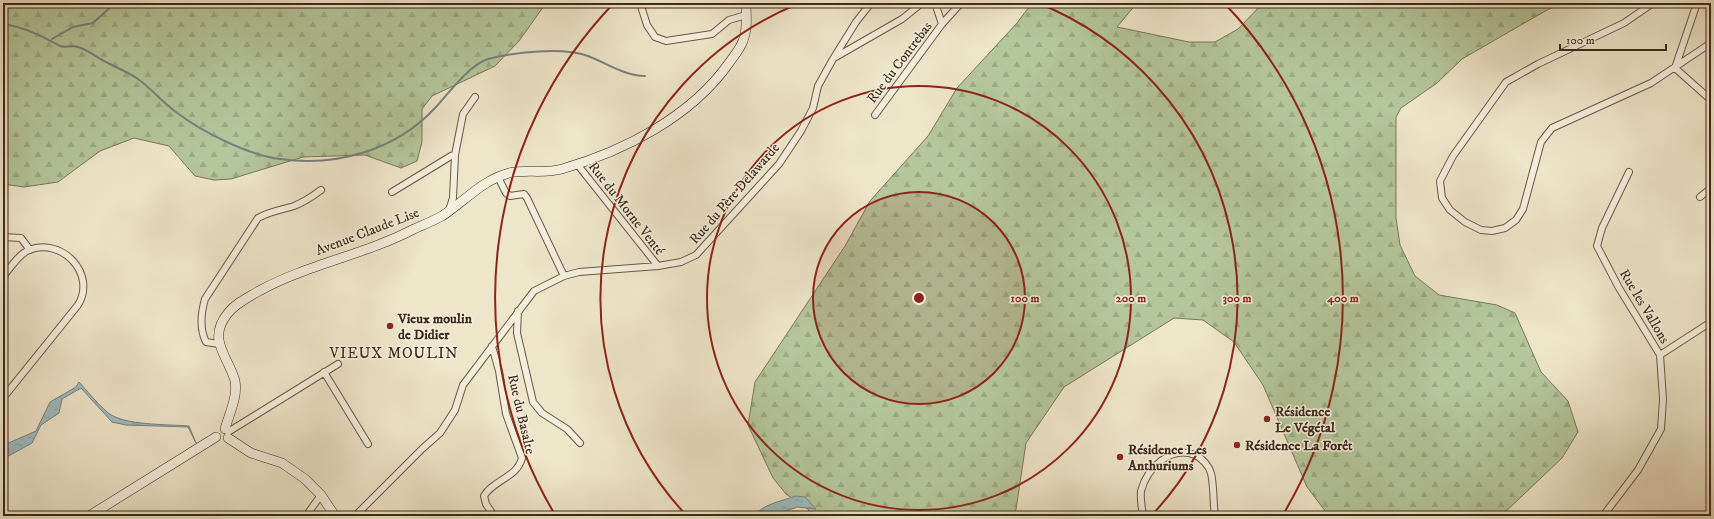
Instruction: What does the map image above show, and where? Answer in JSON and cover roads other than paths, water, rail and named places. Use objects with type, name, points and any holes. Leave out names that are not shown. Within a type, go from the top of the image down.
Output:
[{"type":"street","points":[[640,3],[647,25],[655,37],[666,41],[712,34],[729,20],[746,15]]},
{"type":"street","name":"Avenue Claude Lise","points":[[219,344],[221,327],[227,314],[239,302],[292,275],[404,235],[442,216],[498,177],[509,173],[546,172],[606,155],[649,132],[693,104],[724,71],[740,49],[746,32],[746,3]]},
{"type":"street","name":"Rue du Père Delawarde","points":[[355,516],[440,433],[455,410],[462,385],[534,291],[564,276],[579,272],[658,266],[681,262],[696,255],[779,164],[801,131],[813,108],[818,86],[833,59],[856,22],[871,3]]},
{"type":"street","points":[[833,59],[902,19],[922,3]]},
{"type":"street","points":[[935,3],[942,24]]},
{"type":"street","name":"Rue du Contrebas","points":[[875,115],[942,24],[961,3]]},
{"type":"street","points":[[1653,3],[1624,23],[1538,64],[1506,82],[1453,156],[1440,181],[1442,198],[1450,210],[1465,222],[1481,230],[1492,231],[1505,228],[1516,220],[1522,209],[1541,142],[1552,128],[1651,83],[1711,42]]},
{"type":"street","points":[[1675,68],[1697,3]]},
{"type":"street","points":[[1675,68],[1711,100]]},
{"type":"street","points":[[449,210],[453,198],[455,155],[463,114],[475,97]]},
{"type":"street","points":[[392,192],[455,155]]},
{"type":"street","name":"Rue du Morne Venté","points":[[577,164],[658,266]]},
{"type":"street","name":"Rue les Vallons","points":[[1603,516],[1638,470],[1661,429],[1663,399],[1660,355],[1619,288],[1597,246],[1602,228],[1629,172]]},
{"type":"street","points":[[498,177],[506,193],[510,196],[522,193],[527,198],[564,276]]},
{"type":"street","points":[[1700,197],[1711,188]]},
{"type":"street","points":[[227,433],[236,392],[235,380],[219,344],[206,342],[203,336],[201,315],[205,299],[258,218],[268,212],[295,205],[321,190]]},
{"type":"street","points":[[3,237],[21,238],[30,250]]},
{"type":"street","points":[[3,277],[24,253],[30,250],[46,248],[66,253],[79,268],[83,276],[84,290],[83,298],[78,305],[3,398]]},
{"type":"street","points":[[518,310],[517,333],[531,398],[538,410],[567,429],[580,442]]},
{"type":"street","points":[[1660,355],[1711,322]]},
{"type":"street","name":"Rue du Basalte","points":[[492,346],[500,371],[506,414],[522,458],[516,471],[488,490],[484,496],[486,504],[494,516]]},
{"type":"street","points":[[227,433],[338,364]]},
{"type":"street","points":[[324,372],[368,444]]},
{"type":"street","points":[[89,516],[216,437],[216,431],[220,428],[251,453],[282,463],[305,479],[321,495],[335,516]]},
{"type":"street","points":[[1143,516],[1141,492],[1154,468],[1168,455],[1186,451],[1198,456],[1205,462],[1211,473],[1215,516]]},
{"type":"street","points":[[306,516],[321,495]]},
{"type":"water","points":[[79,382],[103,409],[114,417],[134,422],[189,426],[196,443],[188,427],[126,425],[112,422],[81,388],[62,399],[59,413],[41,425],[32,443],[3,459],[4,445],[36,431],[50,402],[76,387]]},
{"type":"water","points":[[796,496],[805,497],[816,509],[797,507],[773,516],[754,516],[768,506]]},
{"type":"waterway","points":[[52,39],[73,27],[93,23],[115,3]]},
{"type":"waterway","points":[[3,24],[33,32],[60,46],[76,46],[85,50],[134,77],[187,120],[226,142],[267,157],[301,161],[344,157],[384,145],[419,123],[435,108],[466,73],[481,62],[499,56],[552,51],[578,53],[623,72],[645,76]]},
{"type":"place","name":"Vieux moulin de Didier","points":[[390,326]]},
{"type":"place","name":"Résidence Le Végétal","points":[[1267,419]]},
{"type":"place","name":"Résidence La Forêt","points":[[1237,445]]},
{"type":"place","name":"Résidence Les Anthuriums","points":[[1120,457]]},
{"type":"district","name":"VIEUX MOULIN","points":[[394,353]]}]
